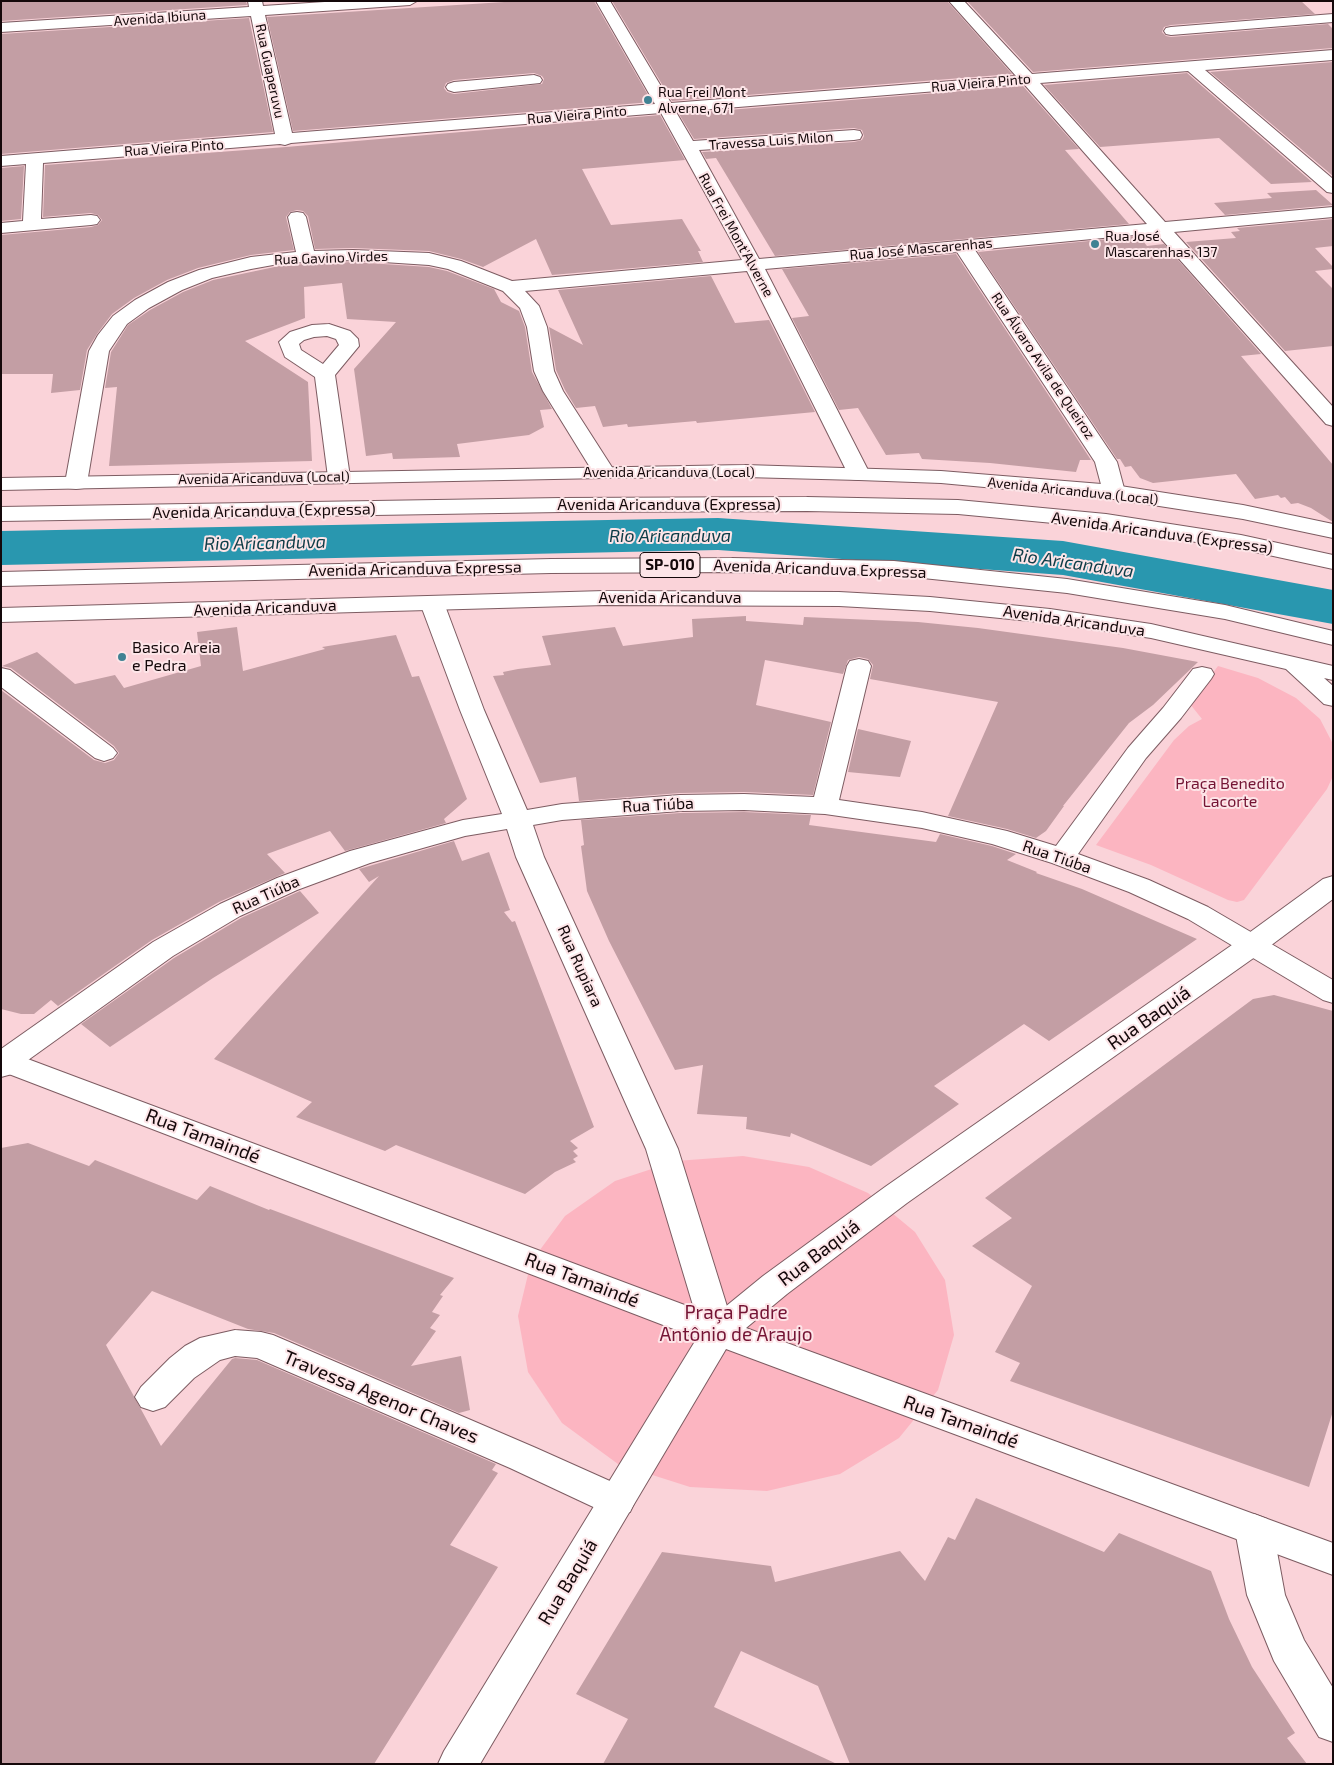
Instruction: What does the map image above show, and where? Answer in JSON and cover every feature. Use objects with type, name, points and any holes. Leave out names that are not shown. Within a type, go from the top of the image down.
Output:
[{"type":"main road","name":"Avenida Ibiuna","points":[[1,28],[256,6],[410,1]]},
{"type":"main road","name":"Rua Frei Mont'Alverne","points":[[603,1],[688,146],[753,264],[859,474]]},
{"type":"main road","points":[[956,1],[1159,227],[1330,413]]},
{"type":"main road","name":"Rua Guaperuvu","points":[[256,6],[285,140]]},
{"type":"main road","points":[[1171,31],[1333,18]]},
{"type":"main road","points":[[1270,22],[1311,57]]},
{"type":"main road","name":"Rua Vieira Pinto","points":[[1,162],[1333,55]]},
{"type":"main road","points":[[1191,66],[1333,188]]},
{"type":"main road","points":[[454,87],[534,80]]},
{"type":"main road","points":[[506,82],[524,120]]},
{"type":"main road","name":"Travessa Luis Milon","points":[[688,146],[854,135]]},
{"type":"main road","points":[[32,225],[35,159]]},
{"type":"main road","name":"Rua José Mascarenhas","points":[[510,286],[1333,212]]},
{"type":"main road","points":[[297,218],[306,256]]},
{"type":"main road","points":[[1,228],[92,220]]},
{"type":"main road","name":"Rua Álvaro Avila de Queiroz","points":[[962,245],[1106,462],[1114,492]]},
{"type":"main road","name":"Rua Gavino Virdes","points":[[76,483],[99,351],[108,335],[120,320],[142,304],[175,286],[206,274],[251,263],[306,256],[378,255],[429,259],[460,267],[510,286],[529,306],[537,327],[544,371],[553,391],[604,472]]},
{"type":"main road","points":[[325,374],[339,476]]},
{"type":"main road","name":"Avenida Aricanduva (Local)","points":[[1,484],[604,472],[745,471],[859,474],[940,477],[1114,492],[1243,512],[1333,531]]},
{"type":"main road","name":"Avenida Aricanduva (Expressa)","points":[[1,514],[610,505],[807,504],[958,507],[1106,521],[1241,542],[1333,562]]},
{"type":"main road","name":"Avenida Aricanduva Expressa","points":[[1,579],[560,566],[732,565],[894,568],[1067,586],[1225,612],[1333,638]]},
{"type":"main road","name":"Avenida Aricanduva","points":[[1,615],[606,598],[746,597],[839,599],[930,604],[1050,616],[1151,631],[1293,663],[1333,674]]},
{"type":"main road","name":"Rua Rupiara","points":[[432,603],[472,710],[517,818],[530,857],[662,1149],[718,1332]]},
{"type":"main road","points":[[1293,663],[1333,699]]},
{"type":"main road","points":[[826,806],[828,786],[859,666]]},
{"type":"main road","points":[[1062,857],[1137,753],[1172,713],[1202,674]]},
{"type":"main road","points":[[1,675],[104,753]]},
{"type":"main road","name":"Rua Tiúba","points":[[3,1062],[164,950],[230,910],[287,884],[360,857],[463,828],[562,812],[680,803],[744,802],[826,806],[922,820],[998,837],[1062,857],[1140,886],[1198,913],[1333,993]]},
{"type":"main road","name":"Rua Baquiá","points":[[458,1764],[718,1332],[775,1285],[896,1195],[1252,945],[1333,885]]},
{"type":"main road","name":"Rua Tamaindé","points":[[3,1062],[718,1332],[1333,1559]]},
{"type":"main road","name":"Travessa Agenor Chaves","points":[[153,1397],[182,1368],[197,1356],[212,1348],[236,1343],[261,1346],[524,1458],[617,1501]]},
{"type":"main road","points":[[1254,1530],[1266,1594],[1288,1649],[1333,1724]]},
{"type":"green space","name":"Praça Benedito Lacorte","points":[[1218,666],[1258,678],[1296,698],[1320,719],[1333,744],[1333,776],[1327,789],[1244,900],[1237,902],[1228,900],[1151,865],[1096,845],[1174,740],[1189,726],[1202,719],[1190,704]]},
{"type":"green space","name":"Praça Padre Antônio de Araujo","points":[[743,1156],[809,1167],[868,1193],[915,1232],[945,1280],[954,1335],[938,1390],[899,1438],[840,1474],[767,1491],[690,1487],[618,1464],[562,1423],[528,1372],[518,1316],[531,1262],[565,1216],[615,1181],[676,1161]]},
{"type":"building","points":[[1,1],[246,1],[247,5],[1,21]]},
{"type":"building","points":[[520,1],[594,1],[652,102],[293,131],[267,17]],"holes":[[[534,73],[542,76],[544,79],[542,84],[454,94],[447,92],[444,88],[446,83],[454,80]]]},
{"type":"building","points":[[612,1],[947,1],[1012,74],[672,101]]},
{"type":"building","points":[[967,1],[1301,1],[1315,14],[1171,25],[1164,27],[1162,32],[1166,36],[1171,37],[1328,24],[1333,29],[1333,48],[1033,72]]},
{"type":"building","points":[[249,18],[273,132],[1,154],[1,34]]},
{"type":"building","points":[[1333,62],[1333,176],[1210,72]]},
{"type":"building","points":[[1187,73],[1312,182],[1271,184],[1219,138],[1100,147],[1044,85]]},
{"type":"building","points":[[1023,86],[1079,149],[1065,150],[1129,224],[775,256],[716,158],[706,159],[702,152],[854,142],[862,140],[864,136],[862,130],[854,128],[694,139],[679,114]]},
{"type":"building","points":[[660,115],[685,160],[582,169],[611,225],[682,219],[701,251],[698,251],[703,262],[552,275],[536,239],[483,267],[429,251],[353,248],[315,249],[308,216],[303,211],[297,210],[290,212],[286,217],[294,250],[251,255],[198,268],[167,280],[134,298],[112,314],[87,350],[80,390],[51,393],[53,374],[1,374],[1,235],[91,227],[98,225],[102,220],[98,215],[91,213],[43,217],[45,165],[286,147]]},
{"type":"building","points":[[24,166],[21,219],[1,221],[1,168]]},
{"type":"building","points":[[1316,190],[1333,205],[1225,215],[1214,203],[1272,198],[1267,193]]},
{"type":"building","points":[[1333,219],[1333,246],[1315,248],[1333,269],[1315,271],[1333,289],[1333,346],[1285,351],[1186,242],[1236,238],[1231,232],[1240,231],[1237,228]]},
{"type":"building","points":[[1139,236],[1147,246],[1164,244],[1261,354],[1241,356],[1333,465],[1333,522],[1311,508],[1298,503],[1291,504],[1285,497],[1281,498],[1278,495],[1255,499],[1236,474],[1153,483],[1140,478],[1131,466],[1125,467],[1120,459],[1117,459],[978,252]]},
{"type":"building","points":[[956,254],[1091,460],[1080,460],[1076,472],[990,463],[922,459],[919,453],[886,455],[858,408],[839,410],[792,318],[809,316],[782,269]]},
{"type":"building","points":[[353,262],[429,267],[447,271],[494,289],[501,302],[519,311],[525,327],[532,372],[552,409],[540,410],[544,427],[529,435],[457,444],[460,457],[393,459],[392,453],[366,456],[354,369],[396,322],[347,319],[342,283],[304,287],[305,318],[245,341],[308,382],[312,461],[109,466],[117,387],[105,388],[111,352],[128,325],[150,310],[183,292],[213,280],[284,265]]},
{"type":"building","points":[[711,276],[735,323],[769,320],[815,412],[697,423],[696,421],[628,427],[627,424],[603,427],[595,406],[576,408],[556,370],[549,327],[583,345],[558,290]]},
{"type":"building","points":[[746,616],[746,621],[803,625],[804,617],[918,622],[978,628],[1123,648],[1198,662],[1153,705],[1129,723],[1063,806],[1046,831],[1036,838],[1007,829],[948,816],[998,702],[870,679],[873,665],[868,659],[859,657],[848,660],[843,674],[765,660],[756,705],[831,722],[813,795],[744,792],[680,793],[579,801],[576,777],[540,783],[493,676],[504,675],[503,672],[518,669],[551,665],[542,636],[615,627],[623,646],[693,637],[692,619]]},
{"type":"building","points":[[237,627],[243,671],[325,649],[322,647],[396,635],[412,677],[419,676],[467,799],[444,819],[446,823],[345,851],[330,831],[267,854],[285,873],[219,902],[152,940],[58,1006],[51,1000],[34,1014],[21,1014],[1,1009],[1,690],[94,760],[105,763],[114,760],[119,753],[114,746],[11,668],[2,666],[37,652],[75,684],[115,675],[124,688],[201,666],[197,632]]},
{"type":"building","points":[[858,729],[911,741],[900,777],[848,772]]},
{"type":"building","points":[[744,812],[811,815],[809,825],[936,842],[940,834],[992,846],[1016,854],[1007,860],[1036,873],[1082,889],[1197,939],[1049,1041],[1024,1024],[934,1086],[959,1104],[871,1166],[791,1133],[790,1137],[746,1129],[747,1117],[697,1114],[703,1065],[675,1070],[609,941],[587,891],[581,846],[584,845],[581,820],[680,813]]},
{"type":"building","points":[[454,841],[462,861],[489,852],[510,910],[504,912],[512,922],[515,921],[594,1127],[570,1141],[578,1148],[573,1151],[578,1156],[573,1159],[576,1162],[555,1172],[525,1194],[396,1145],[385,1151],[296,1117],[312,1102],[214,1059],[379,876],[369,882],[359,869]]},
{"type":"building","points":[[300,891],[319,913],[213,978],[110,1047],[81,1024],[174,958],[241,918]]},
{"type":"building","points":[[1274,995],[1333,1011],[1333,1411],[1309,1487],[1010,1381],[1020,1363],[995,1352],[1032,1286],[972,1246],[1012,1218],[985,1198],[1253,999]]},
{"type":"building","points":[[28,1143],[89,1166],[95,1160],[197,1200],[210,1186],[269,1210],[454,1278],[440,1295],[443,1296],[432,1312],[440,1315],[430,1328],[436,1331],[411,1366],[461,1356],[470,1410],[459,1413],[274,1333],[248,1329],[152,1291],[106,1345],[161,1446],[232,1359],[235,1358],[257,1360],[496,1464],[492,1470],[498,1473],[450,1545],[498,1567],[374,1764],[1,1764],[1,1148]]},
{"type":"building","points":[[976,1498],[1104,1552],[1119,1533],[1211,1571],[1229,1619],[1252,1667],[1295,1733],[1287,1738],[1307,1764],[850,1764],[818,1686],[741,1651],[714,1707],[837,1764],[603,1764],[628,1719],[576,1694],[662,1552],[771,1566],[775,1582],[900,1551],[925,1581],[948,1537],[955,1540]]},
{"type":"waterway","name":"Rio Aricanduva","points":[[1,548],[718,534],[1063,558],[1333,607]]},
{"type":"place","name":"Rua Frei Mont Alverne, 671","points":[[648,100]]},
{"type":"place","name":"Rua José Mascarenhas, 137","points":[[1095,244]]},
{"type":"place","name":"Basico Areia e Pedra","points":[[122,657]]}]
